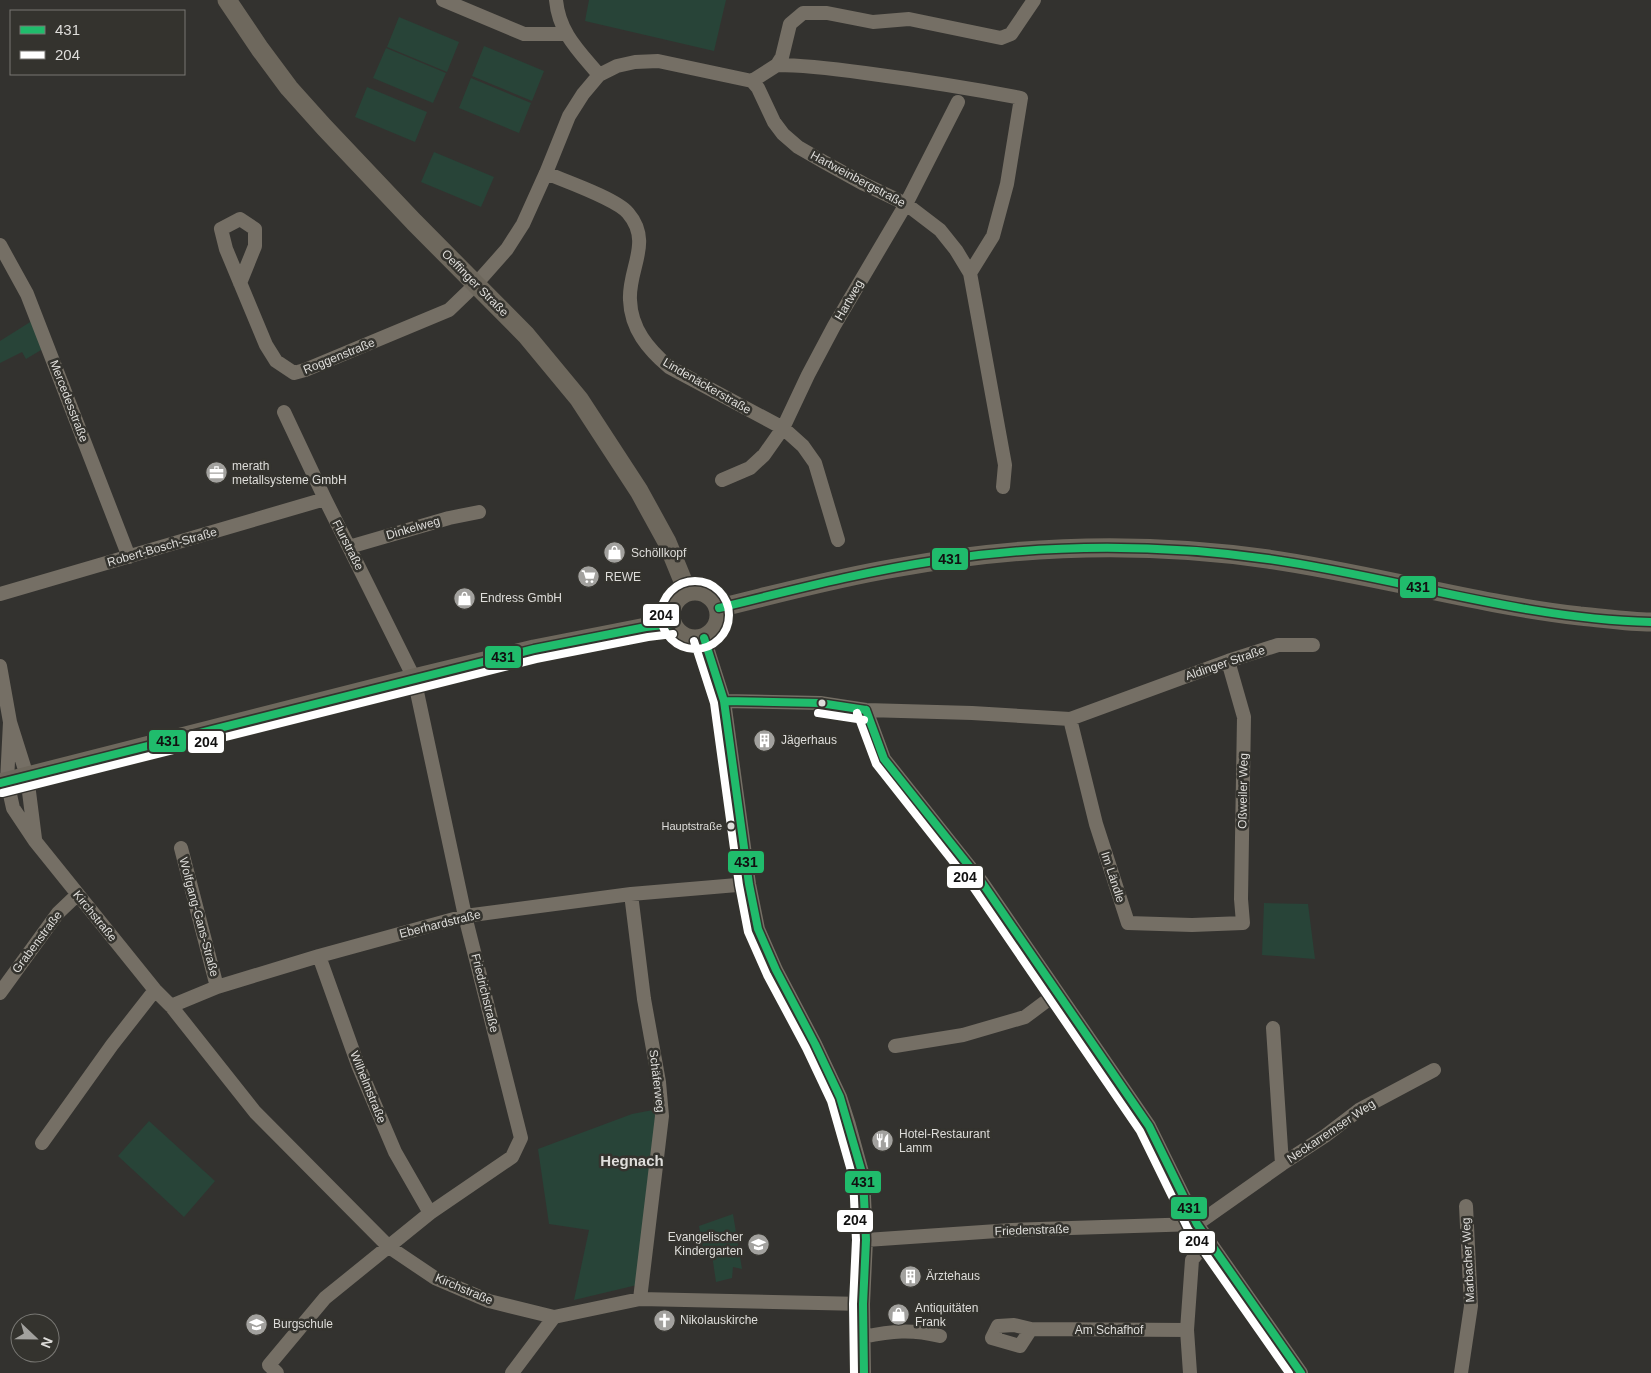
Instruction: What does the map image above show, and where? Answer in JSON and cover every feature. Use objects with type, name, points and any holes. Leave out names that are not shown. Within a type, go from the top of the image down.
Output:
[{"type":"main road","name":"Oeffinger Straße","points":[[227,0],[289,88],[324,127],[526,335],[579,398],[640,491],[667,542],[687,591]]},
{"type":"main road","points":[[719,608],[807,586],[896,567],[1024,550],[1133,547],[1187,550],[1266,559],[1316,567],[1532,610],[1651,622]]},
{"type":"main road","points":[[694,590],[707,593],[719,608],[718,623],[710,634],[704,638],[685,637],[672,624],[673,604],[678,596],[687,591],[694,590]]},
{"type":"main road","points":[[4,782],[534,649],[646,627],[672,624]]},
{"type":"street","points":[[444,0],[524,34],[566,34]]},
{"type":"street","points":[[556,0],[557,12],[566,34],[599,75]]},
{"type":"street","points":[[476,284],[507,249],[523,224],[569,116],[582,94],[599,75],[617,66],[635,62],[658,61],[752,81],[777,65],[782,57],[790,24],[803,13],[827,13],[873,22],[909,19],[1001,38],[1011,34],[1034,0]]},
{"type":"street","points":[[777,65],[834,69],[944,83],[1022,98],[1007,184],[992,236],[970,273]]},
{"type":"street","name":"Hartweinbergstraße","points":[[752,81],[758,88],[774,122],[783,134],[798,147],[864,184],[906,204],[940,230],[956,250],[970,273],[1005,465],[1003,487]]},
{"type":"street","name":"Hartweg","points":[[722,480],[750,468],[764,455],[783,428],[840,316],[906,204],[958,102]]},
{"type":"street","name":"Lindenäckerstraße","points":[[546,173],[614,202],[628,212],[635,224],[640,242],[630,293],[631,308],[639,334],[653,354],[669,367],[783,428],[803,446],[815,463],[838,540]]},
{"type":"street","name":"Mercedesstraße","points":[[0,247],[27,294],[129,557]]},
{"type":"street","name":"Roggenstraße","points":[[240,283],[266,344],[276,361],[294,373],[449,310],[476,284]]},
{"type":"street","name":"Flurstraße","points":[[284,412],[325,500],[414,678]]},
{"type":"street","name":"Robert-Bosch-Straße","points":[[0,594],[325,500]]},
{"type":"street","name":"Dinkelweg","points":[[349,547],[449,518],[479,512]]},
{"type":"street","points":[[704,638],[724,700],[748,884],[758,929],[776,970],[815,1044],[840,1098],[863,1176],[866,1240],[863,1304],[864,1373]]},
{"type":"street","name":"Aldinger Straße","points":[[724,700],[820,703],[866,710],[972,713],[1070,719],[1228,661],[1278,645],[1313,645]]},
{"type":"street","name":"Oßweiler Weg","points":[[1228,661],[1244,717],[1241,899],[1243,923]]},
{"type":"street","points":[[0,666],[10,722]]},
{"type":"street","name":"Friedrichstraße","points":[[277,1373],[270,1365],[325,1298],[430,1213],[512,1158],[521,1138],[465,916],[414,678]]},
{"type":"street","points":[[866,710],[884,759],[981,881],[1149,1126],[1197,1224],[1302,1373]]},
{"type":"street","name":"Im Ländle","points":[[1070,719],[1096,824],[1128,923],[1192,925],[1243,923]]},
{"type":"street","name":"Kirchstraße","points":[[10,722],[26,776],[36,841]]},
{"type":"street","name":"Kirchstraße","points":[[10,722],[4,782],[13,808],[36,841],[155,990],[172,1006],[255,1112],[389,1247],[435,1278],[489,1301],[554,1317],[640,1299],[863,1304]]},
{"type":"street","name":"Wolfgang-Gans-Straße","points":[[181,848],[217,987]]},
{"type":"street","name":"Eberhardstraße","points":[[172,1006],[217,987],[319,956],[465,916],[631,894],[748,884]]},
{"type":"street","name":"Grabenstraße","points":[[0,993],[58,913],[78,894]]},
{"type":"street","name":"Schäferweg","points":[[631,894],[644,999],[659,1082],[662,1116],[640,1299]]},
{"type":"street","name":"Wilhelmstraße","points":[[319,956],[358,1065],[395,1152],[430,1213]]},
{"type":"street","points":[[42,1143],[112,1045],[155,990]]},
{"type":"street","points":[[895,1046],[963,1035],[1025,1017],[1057,994]]},
{"type":"street","name":"Neckarremser Weg","points":[[1273,1028],[1282,1164]]},
{"type":"street","name":"Neckarremser Weg","points":[[1197,1224],[1325,1136],[1359,1110],[1434,1070]]},
{"type":"street","name":"Marbacher Weg","points":[[1461,1373],[1471,1306],[1466,1206]]},
{"type":"street","name":"Friedenstraße","points":[[866,1240],[1012,1230],[1197,1224]]},
{"type":"street","points":[[1190,1373],[1187,1330],[1192,1260],[1208,1240]]},
{"type":"street","points":[[512,1373],[554,1317]]},
{"type":"street","name":"Am Schafhof","points":[[1031,1329],[1187,1330]]},
{"type":"street","points":[[863,1337],[888,1332],[918,1331],[940,1336]]},
{"type":"green space","points":[[589,0],[726,0],[714,51],[585,21]]},
{"type":"green space","points":[[399,17],[459,42],[447,72],[387,47]]},
{"type":"green space","points":[[484,46],[544,71],[532,101],[472,76]]},
{"type":"green space","points":[[386,48],[446,73],[433,103],[373,78]]},
{"type":"green space","points":[[471,78],[531,103],[519,133],[459,108]]},
{"type":"green space","points":[[367,87],[427,112],[415,142],[355,117]]},
{"type":"green space","points":[[434,152],[494,177],[481,207],[421,182]]},
{"type":"green space","points":[[35,319],[46,347],[26,359],[22,352],[0,363],[0,341]]},
{"type":"green space","points":[[1264,903],[1308,904],[1315,959],[1262,955]]},
{"type":"green space","points":[[653,1110],[660,1119],[637,1285],[574,1300],[589,1230],[549,1224],[538,1149],[632,1114]]},
{"type":"green space","points":[[149,1121],[215,1181],[184,1217],[118,1156]]},
{"type":"green space","points":[[733,1214],[742,1269],[733,1267],[732,1278],[716,1282],[711,1248],[703,1249],[699,1226]]},
{"type":"transit line","name":"431","points":[[719,608],[857,575],[913,564],[1023,551],[1104,548],[1186,551],[1268,559],[1554,613],[1602,619],[1651,622]]},
{"type":"transit line","name":"204","points":[[688,581],[702,581],[714,586],[724,596],[729,608],[729,615],[729,622],[724,634],[714,644],[702,649],[688,649],[676,644],[666,634],[661,622],[661,608],[666,596],[676,586],[688,581]]},
{"type":"transit line","name":"431","points":[[0,783],[534,649],[646,627],[672,624]]},
{"type":"transit line","name":"204","points":[[2,793],[536,659],[648,637],[673,634]]},
{"type":"transit line","name":"431","points":[[704,638],[724,701],[749,884],[758,929],[776,970],[815,1044],[840,1097],[863,1176],[866,1240],[863,1304],[864,1373]]},
{"type":"transit line","name":"204","points":[[694,641],[714,703],[739,885],[748,932],[767,975],[806,1048],[831,1101],[853,1178],[856,1240],[853,1304],[854,1373]]},
{"type":"transit line","name":"431","points":[[724,701],[820,703],[866,710]]},
{"type":"transit line","name":"431","points":[[866,710],[884,759],[981,881],[1149,1126],[1197,1224],[1301,1373]]},
{"type":"transit line","name":"204","points":[[818,713],[864,720]]},
{"type":"transit line","name":"204","points":[[857,713],[876,764],[973,887],[1140,1131],[1188,1229],[1289,1373]]},
{"type":"place","name":"merath metallsysteme GmbH","points":[[216,473]]},
{"type":"place","name":"Schöllkopf","points":[[615,553]]},
{"type":"place","name":"REWE","points":[[589,577]]},
{"type":"place","name":"Endress GmbH","points":[[464,598]]},
{"type":"place","name":"Jägerhaus","points":[[765,740]]},
{"type":"place","name":"Hauptstraße","points":[[731,826]]},
{"type":"place","name":"Hotel-Restaurant Lamm","points":[[883,1141]]},
{"type":"place","name":"Evangelischer Kindergarten","points":[[759,1244]]},
{"type":"place","name":"Ärztehaus","points":[[910,1276]]},
{"type":"place","name":"Antiquitäten Frank","points":[[899,1315]]},
{"type":"place","name":"Nikolauskirche","points":[[664,1320]]},
{"type":"place","name":"Burgschule","points":[[257,1324]]},
{"type":"district","name":"Hegnach","points":[[632,1160]]}]
